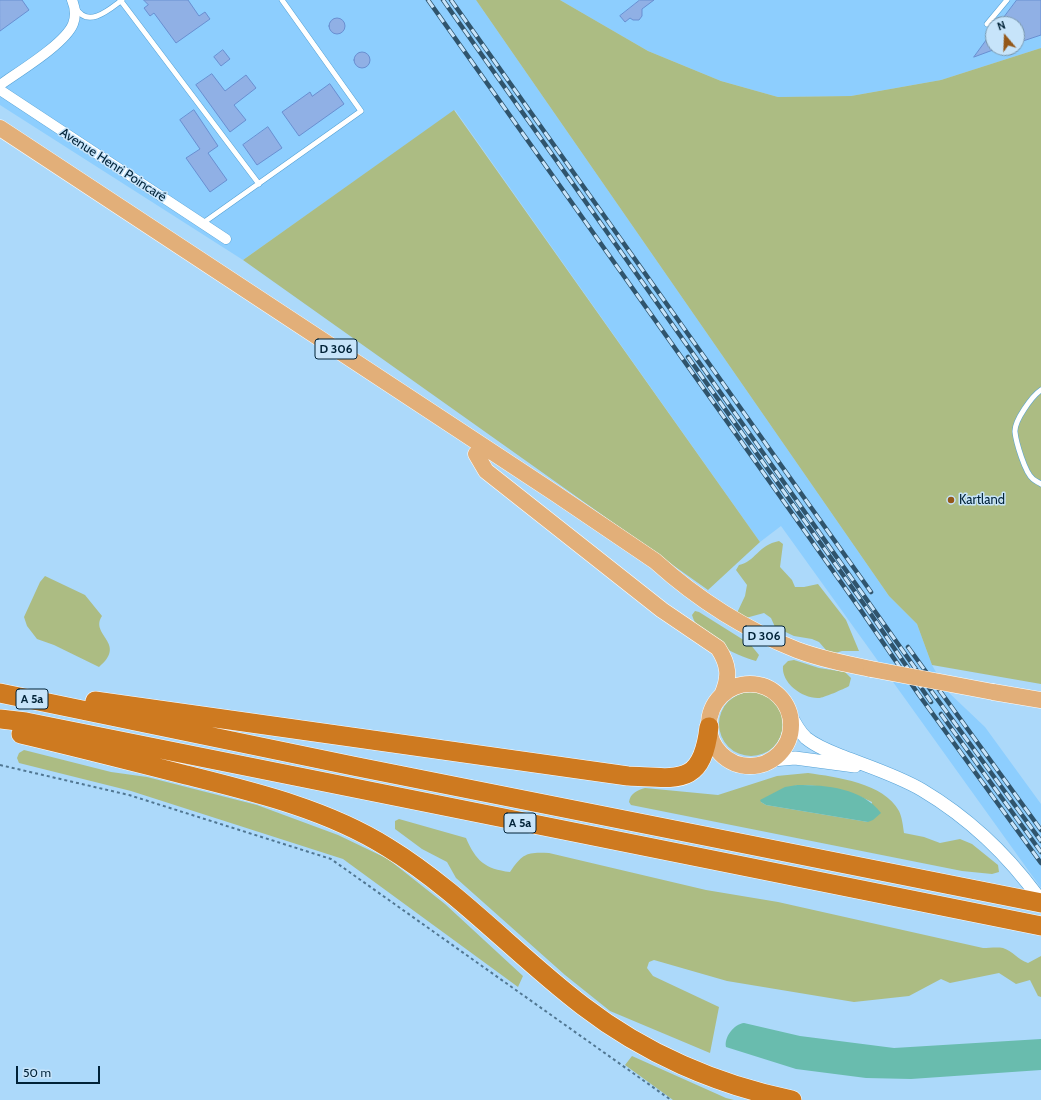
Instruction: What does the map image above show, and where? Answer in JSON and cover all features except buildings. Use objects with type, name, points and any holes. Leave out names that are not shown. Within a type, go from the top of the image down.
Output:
[{"type":"highway","name":"A 5a","points":[[0,693],[353,766],[1035,901]]},
{"type":"highway","points":[[64,706],[89,700],[620,775],[670,778],[684,776],[694,771],[704,755],[709,727]]},
{"type":"highway","name":"A 5a","points":[[0,719],[26,722],[1041,926]]},
{"type":"highway","points":[[0,719],[20,734],[251,791],[311,811],[342,824],[385,846],[424,872],[463,902],[571,996],[615,1029],[651,1050],[692,1070],[736,1085],[792,1100]]},
{"type":"main road","name":"D 306","points":[[0,128],[556,494],[655,561],[670,574],[736,621],[764,636],[798,650],[832,661],[871,670],[1041,700]]},
{"type":"main road","name":"D 306","points":[[0,139],[476,454],[651,567],[670,574]]},
{"type":"main road","points":[[476,454],[486,471],[662,610],[718,648],[723,655],[728,672],[728,682],[722,695],[714,705],[709,727],[712,739],[718,750],[727,760],[741,765],[756,766],[772,760],[783,751],[789,739],[792,725],[788,710],[783,701],[762,685],[748,684],[734,687],[722,695]]},
{"type":"street","points":[[0,85],[68,33],[74,23],[75,12],[72,1]]},
{"type":"street","name":"Avenue Henri Poincaré","points":[[0,90],[226,239]]},
{"type":"street","points":[[788,710],[798,728],[806,738],[818,746],[921,789],[977,829],[1005,856],[1035,901]]},
{"type":"street","points":[[772,760],[795,758],[876,770]]},
{"type":"lane","points":[[203,223],[361,111],[282,0]]},
{"type":"lane","points":[[994,16],[1007,0]]},
{"type":"lane","points":[[72,1],[78,12],[85,17],[94,18],[122,1],[258,184]]},
{"type":"lane","points":[[1041,390],[1036,393],[1017,421],[1015,432],[1026,470],[1032,479],[1041,484]]},
{"type":"path","points":[[0,765],[129,794],[331,859],[671,1100]]},
{"type":"shaded area","points":[[0,0],[476,0],[889,596],[917,624],[932,665],[946,690],[985,727],[1041,804],[1041,888],[781,526],[760,542],[455,110],[243,260],[0,105]]},
{"type":"shaded area","points":[[476,0],[560,0],[648,51],[721,81],[778,97],[851,96],[941,80],[1016,56],[1025,56],[1025,53],[1041,48],[1041,684],[932,665],[917,624],[889,596]]},
{"type":"shaded area","points":[[560,0],[1041,0],[1041,48],[1025,53],[1025,16],[985,16],[985,56],[1016,56],[941,80],[851,96],[778,97],[721,81],[648,51]]},
{"type":"shaded area","points":[[454,110],[760,542],[708,590],[243,260]]},
{"type":"shaded area","points":[[779,541],[783,544],[780,567],[792,580],[795,587],[818,584],[846,620],[859,651],[842,651],[832,654],[819,642],[812,639],[794,636],[775,627],[771,618],[764,613],[742,619],[737,613],[745,596],[747,585],[736,570],[739,565],[749,561],[766,546]]},
{"type":"shaded area","points":[[45,576],[85,595],[102,616],[99,623],[100,629],[109,645],[110,652],[107,659],[99,667],[54,645],[37,639],[27,626],[24,617],[40,582]]},
{"type":"shaded area","points":[[695,611],[699,612],[750,644],[759,655],[756,661],[738,655],[709,638],[696,623],[692,615]]},
{"type":"shaded area","points":[[794,660],[819,668],[845,672],[851,678],[849,686],[821,698],[806,696],[794,689],[789,684],[783,672],[783,666],[788,661]]},
{"type":"shaded area","points":[[745,692],[757,692],[774,701],[781,712],[783,724],[781,736],[774,747],[757,756],[745,756],[733,751],[724,742],[719,730],[719,718],[724,706],[733,697]]},
{"type":"shaded area","points":[[24,750],[111,772],[147,777],[257,805],[338,835],[388,859],[445,904],[523,976],[518,987],[343,859],[131,791],[19,763],[17,758],[19,753]]},
{"type":"shaded area","points":[[808,773],[845,779],[871,788],[892,801],[899,811],[902,819],[904,833],[924,837],[940,843],[960,839],[972,844],[998,865],[999,872],[992,874],[962,871],[631,805],[629,802],[633,794],[645,788],[718,795],[777,776]],"holes":[[[797,785],[807,785],[844,791],[872,802],[868,822],[766,805],[761,802]]]},
{"type":"shaded area","points":[[797,785],[832,787],[854,793],[864,798],[881,813],[873,820],[868,822],[766,805],[760,800],[785,787]]},
{"type":"shaded area","points":[[399,819],[466,838],[474,853],[482,862],[501,871],[510,872],[518,861],[526,855],[535,853],[549,853],[706,890],[778,902],[983,948],[1003,948],[1028,963],[1041,956],[1041,997],[1038,996],[1030,980],[1016,984],[999,973],[950,983],[941,979],[909,996],[854,1002],[727,981],[654,960],[649,962],[647,968],[653,976],[719,1007],[710,1053],[610,1011],[565,975],[456,878],[447,862],[422,849],[395,829],[395,821]]},
{"type":"shaded area","points":[[744,1023],[800,1036],[894,1048],[1041,1039],[1041,1070],[911,1079],[866,1078],[796,1069],[726,1047],[728,1035],[733,1028]]},
{"type":"shaded area","points":[[632,1056],[726,1098],[734,1100],[673,1100],[625,1065]]},
{"type":"railway","points":[[428,0],[860,609],[919,695],[1041,863]]},
{"type":"railway","points":[[443,0],[932,692],[1041,841]]},
{"type":"railway","points":[[451,0],[871,592]]},
{"type":"railway","points":[[688,357],[868,610],[931,702]]},
{"type":"railway","points":[[908,647],[1041,830]]},
{"type":"railway","points":[[941,714],[1041,852]]},
{"type":"place","name":"Kartland","points":[[951,500]]}]
